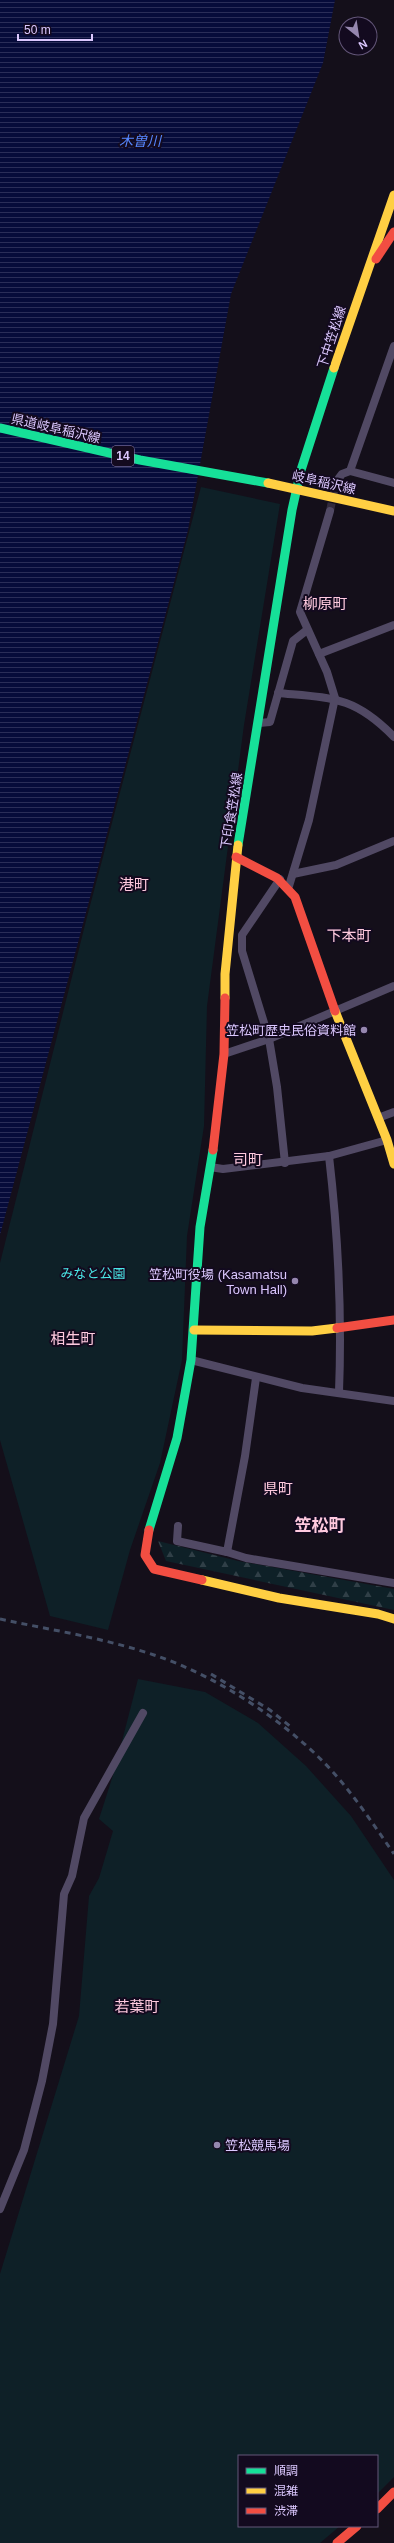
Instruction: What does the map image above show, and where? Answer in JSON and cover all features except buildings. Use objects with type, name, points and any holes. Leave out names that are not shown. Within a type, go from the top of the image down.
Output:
[{"type":"main road","name":"下中笠松線","points":[[297,488],[361,284],[394,195]]},
{"type":"main road","points":[[361,284],[394,232]]},
{"type":"main road","name":"県道岐阜稲沢線","points":[[0,428],[140,460],[248,478]]},
{"type":"main road","name":"岐阜稲沢線","points":[[248,478],[394,511]]},
{"type":"main road","name":"下印食笠松線","points":[[297,488],[236,857],[280,879],[289,886],[295,897],[335,1010],[387,1140],[394,1164]]},
{"type":"main road","points":[[236,857],[225,974],[224,1054],[210,1167],[200,1227],[191,1360],[177,1438],[147,1535],[145,1555],[154,1569],[163,1572],[279,1598],[378,1614],[394,1619]]},
{"type":"main road","points":[[194,1330],[312,1331],[339,1329],[394,1320]]},
{"type":"main road","points":[[378,2507],[394,2492]]},
{"type":"main road","points":[[337,2543],[356,2527]]},
{"type":"street","points":[[350,471],[394,346]]},
{"type":"street","points":[[336,482],[342,474],[350,471],[394,483]]},
{"type":"street","points":[[289,886],[309,820],[335,698],[319,654],[300,612],[330,511]]},
{"type":"street","points":[[319,654],[394,625]]},
{"type":"street","points":[[259,723],[270,722],[293,642],[307,630]]},
{"type":"street","points":[[278,694],[335,698],[350,703],[384,727],[394,737]]},
{"type":"street","points":[[293,874],[336,864],[394,841]]},
{"type":"street","points":[[280,879],[242,935],[242,951],[269,1039],[277,1087],[285,1163]]},
{"type":"street","points":[[224,1054],[269,1039],[394,986]]},
{"type":"street","points":[[378,1118],[394,1112]]},
{"type":"street","points":[[210,1167],[223,1169],[285,1163],[329,1156],[387,1140]]},
{"type":"street","points":[[329,1156],[335,1206],[341,1349],[339,1392]]},
{"type":"street","points":[[191,1360],[256,1378],[302,1388],[339,1392],[394,1401]]},
{"type":"street","points":[[227,1552],[245,1456],[256,1378]]},
{"type":"street","points":[[178,1526],[177,1541],[253,1559],[394,1583]]},
{"type":"street","points":[[0,2209],[24,2150],[42,2081],[53,2024],[64,1894],[72,1876],[84,1818],[144,1713]]},
{"type":"green space","name":"みなと公園","points":[[201,487],[280,504],[244,725],[207,1006],[204,1126],[187,1236],[182,1360],[160,1463],[130,1550],[108,1630],[50,1616],[0,1440],[0,1263],[87,917]]},
{"type":"green space","points":[[158,1541],[238,1561],[394,1589],[394,1610],[166,1561]]},
{"type":"green space","name":"笠松競馬場","points":[[138,1679],[205,1692],[258,1723],[306,1766],[351,1816],[394,1880],[394,2477],[378,2493],[378,2455],[238,2455],[238,2527],[339,2527],[320,2543],[0,2543],[0,2274],[79,2016],[89,1896],[99,1878],[113,1831],[99,1819],[114,1772]]},
{"type":"water","name":"木曽川","points":[[0,0],[335,0],[323,63],[231,294],[188,530],[0,1235]]},
{"type":"tunnel","points":[[330,511],[336,482]]},
{"type":"railway","points":[[0,1619],[97,1639],[135,1649],[180,1665],[232,1691],[282,1725],[326,1765],[344,1785],[370,1819],[394,1854]]},
{"type":"railway","points":[[211,1674],[270,1710],[291,1727]]},
{"type":"traffic: fast","points":[[238,845],[292,510],[301,470],[334,368]]},
{"type":"traffic: fast","points":[[0,428],[140,460],[268,483]]},
{"type":"traffic: fast","points":[[149,1530],[177,1438],[191,1360],[200,1227],[213,1150]]},
{"type":"traffic: slow","points":[[334,368],[394,195]]},
{"type":"traffic: slow","points":[[268,483],[394,511]]},
{"type":"traffic: slow","points":[[225,998],[225,974],[238,845]]},
{"type":"traffic: slow","points":[[335,1011],[387,1140],[394,1164]]},
{"type":"traffic: slow","points":[[194,1330],[312,1331],[337,1328]]},
{"type":"traffic: slow","points":[[202,1580],[279,1598],[378,1614],[394,1619]]},
{"type":"traffic: jam","points":[[376,259],[394,232]]},
{"type":"traffic: jam","points":[[236,857],[277,878],[295,897],[335,1011]]},
{"type":"traffic: jam","points":[[213,1150],[224,1054],[225,998]]},
{"type":"traffic: jam","points":[[337,1328],[394,1320]]},
{"type":"traffic: jam","points":[[149,1530],[145,1555],[154,1569],[202,1580]]},
{"type":"traffic: jam","points":[[378,2508],[394,2492]]},
{"type":"traffic: jam","points":[[337,2543],[356,2527]]},
{"type":"place","name":"笠松町歴史民俗資料館","points":[[364,1030]]},
{"type":"place","name":"笠松町役場 (Kasamatsu Town Hall)","points":[[295,1281]]},
{"type":"place","name":"笠松競馬場","points":[[217,2145]]},
{"type":"district","name":"柳原町","points":[[325,604]]},
{"type":"district","name":"港町","points":[[134,885]]},
{"type":"district","name":"下本町","points":[[349,936]]},
{"type":"district","name":"司町","points":[[248,1160]]},
{"type":"district","name":"相生町","points":[[73,1339]]},
{"type":"district","name":"県町","points":[[278,1489]]},
{"type":"district","name":"笠松町","points":[[320,1525]]},
{"type":"district","name":"若葉町","points":[[137,2007]]}]
